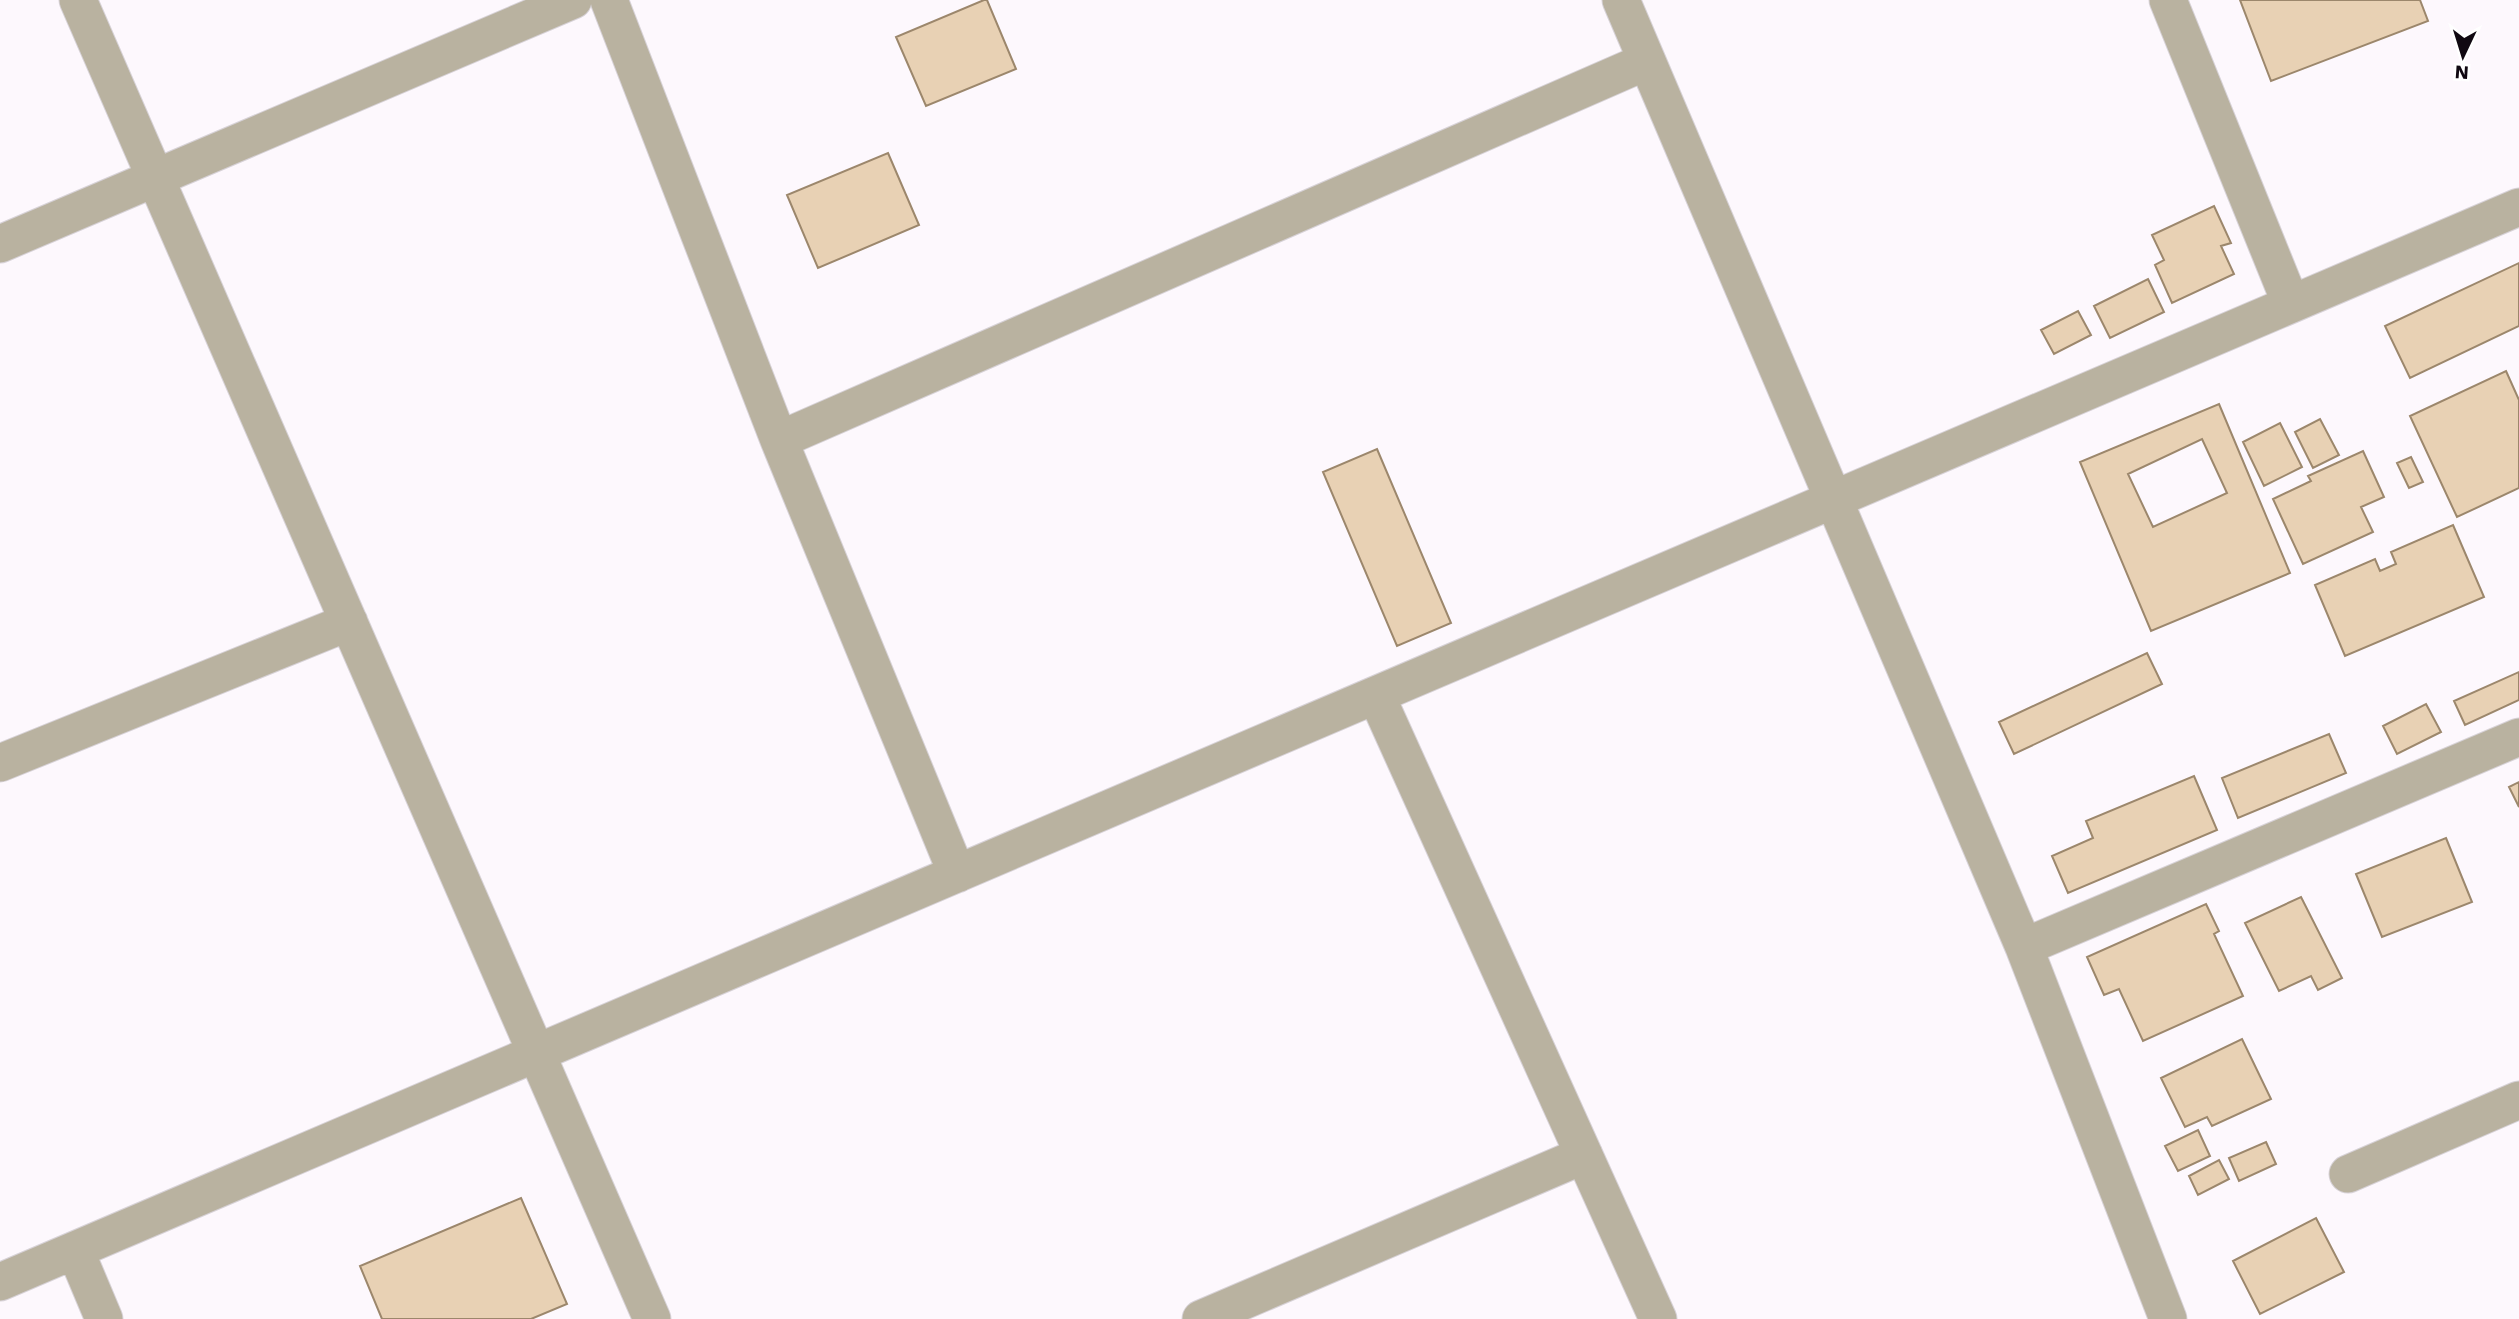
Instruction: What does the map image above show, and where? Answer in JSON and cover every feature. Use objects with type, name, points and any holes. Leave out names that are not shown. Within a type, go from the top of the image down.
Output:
[{"type":"street","points":[[78,0],[652,1319]]},
{"type":"street","points":[[0,244],[573,0]]},
{"type":"street","points":[[609,0],[779,440],[957,874]]},
{"type":"street","points":[[1621,0],[2024,947],[2168,1319]]},
{"type":"street","points":[[2168,0],[2291,304]]},
{"type":"street","points":[[779,440],[1647,61]]},
{"type":"street","points":[[0,1282],[2519,207]]},
{"type":"street","points":[[0,763],[349,622]]},
{"type":"street","points":[[1376,695],[1658,1319]]},
{"type":"street","points":[[2024,947],[2519,737]]},
{"type":"street","points":[[2348,1174],[2519,1100]]},
{"type":"street","points":[[1201,1319],[1584,1155]]},
{"type":"street","points":[[75,1250],[104,1319]]},
{"type":"building","points":[[987,0],[1016,69],[926,106],[896,37]]},
{"type":"building","points":[[2240,0],[2420,0],[2428,21],[2271,81]]},
{"type":"building","points":[[888,153],[919,225],[818,268],[787,195]]},
{"type":"building","points":[[2214,206],[2231,243],[2221,246],[2234,274],[2172,303],[2155,265],[2164,260],[2152,235]]},
{"type":"building","points":[[2519,263],[2519,326],[2410,378],[2385,326]]},
{"type":"building","points":[[2148,279],[2164,312],[2110,338],[2094,306]]},
{"type":"building","points":[[2078,311],[2091,335],[2054,354],[2041,330]]},
{"type":"building","points":[[2506,371],[2519,400],[2519,488],[2457,517],[2410,416]]},
{"type":"building","points":[[2219,404],[2290,573],[2151,631],[2080,462]],"holes":[[[2202,439],[2227,493],[2153,527],[2128,474]]]},
{"type":"building","points":[[2320,419],[2339,455],[2313,468],[2295,432]]},
{"type":"building","points":[[2280,423],[2302,467],[2264,486],[2243,442]]},
{"type":"building","points":[[1377,449],[1451,623],[1397,646],[1323,472]]},
{"type":"building","points":[[2363,451],[2384,497],[2361,507],[2373,532],[2303,564],[2273,499],[2311,481],[2308,476]]},
{"type":"building","points":[[2411,457],[2423,482],[2409,488],[2397,463]]},
{"type":"building","points":[[2453,525],[2484,597],[2345,656],[2315,585],[2375,559],[2380,571],[2396,564],[2391,552]]},
{"type":"building","points":[[2147,653],[2162,684],[2014,754],[1999,722]]},
{"type":"building","points":[[2519,672],[2519,700],[2465,725],[2454,701]]},
{"type":"building","points":[[2426,704],[2441,732],[2397,754],[2383,726]]},
{"type":"building","points":[[2329,734],[2346,773],[2238,818],[2222,778]]},
{"type":"building","points":[[2194,776],[2217,830],[2068,893],[2052,856],[2093,838],[2086,821]]},
{"type":"building","points":[[2519,782],[2519,807],[2509,787]]},
{"type":"building","points":[[2446,838],[2472,902],[2382,937],[2356,874]]},
{"type":"building","points":[[2301,897],[2342,978],[2318,990],[2311,976],[2279,991],[2245,923]]},
{"type":"building","points":[[2206,904],[2219,931],[2214,934],[2243,996],[2143,1041],[2119,989],[2104,995],[2087,957]]},
{"type":"building","points":[[2242,1039],[2271,1099],[2212,1126],[2207,1117],[2185,1127],[2161,1078]]},
{"type":"building","points":[[2198,1130],[2210,1156],[2178,1171],[2165,1146]]},
{"type":"building","points":[[2266,1142],[2276,1164],[2239,1181],[2229,1158]]},
{"type":"building","points":[[2219,1160],[2229,1179],[2198,1195],[2189,1176]]},
{"type":"building","points":[[521,1198],[567,1304],[531,1319],[382,1319],[360,1266]]},
{"type":"building","points":[[2316,1218],[2344,1272],[2260,1314],[2233,1261]]}]
